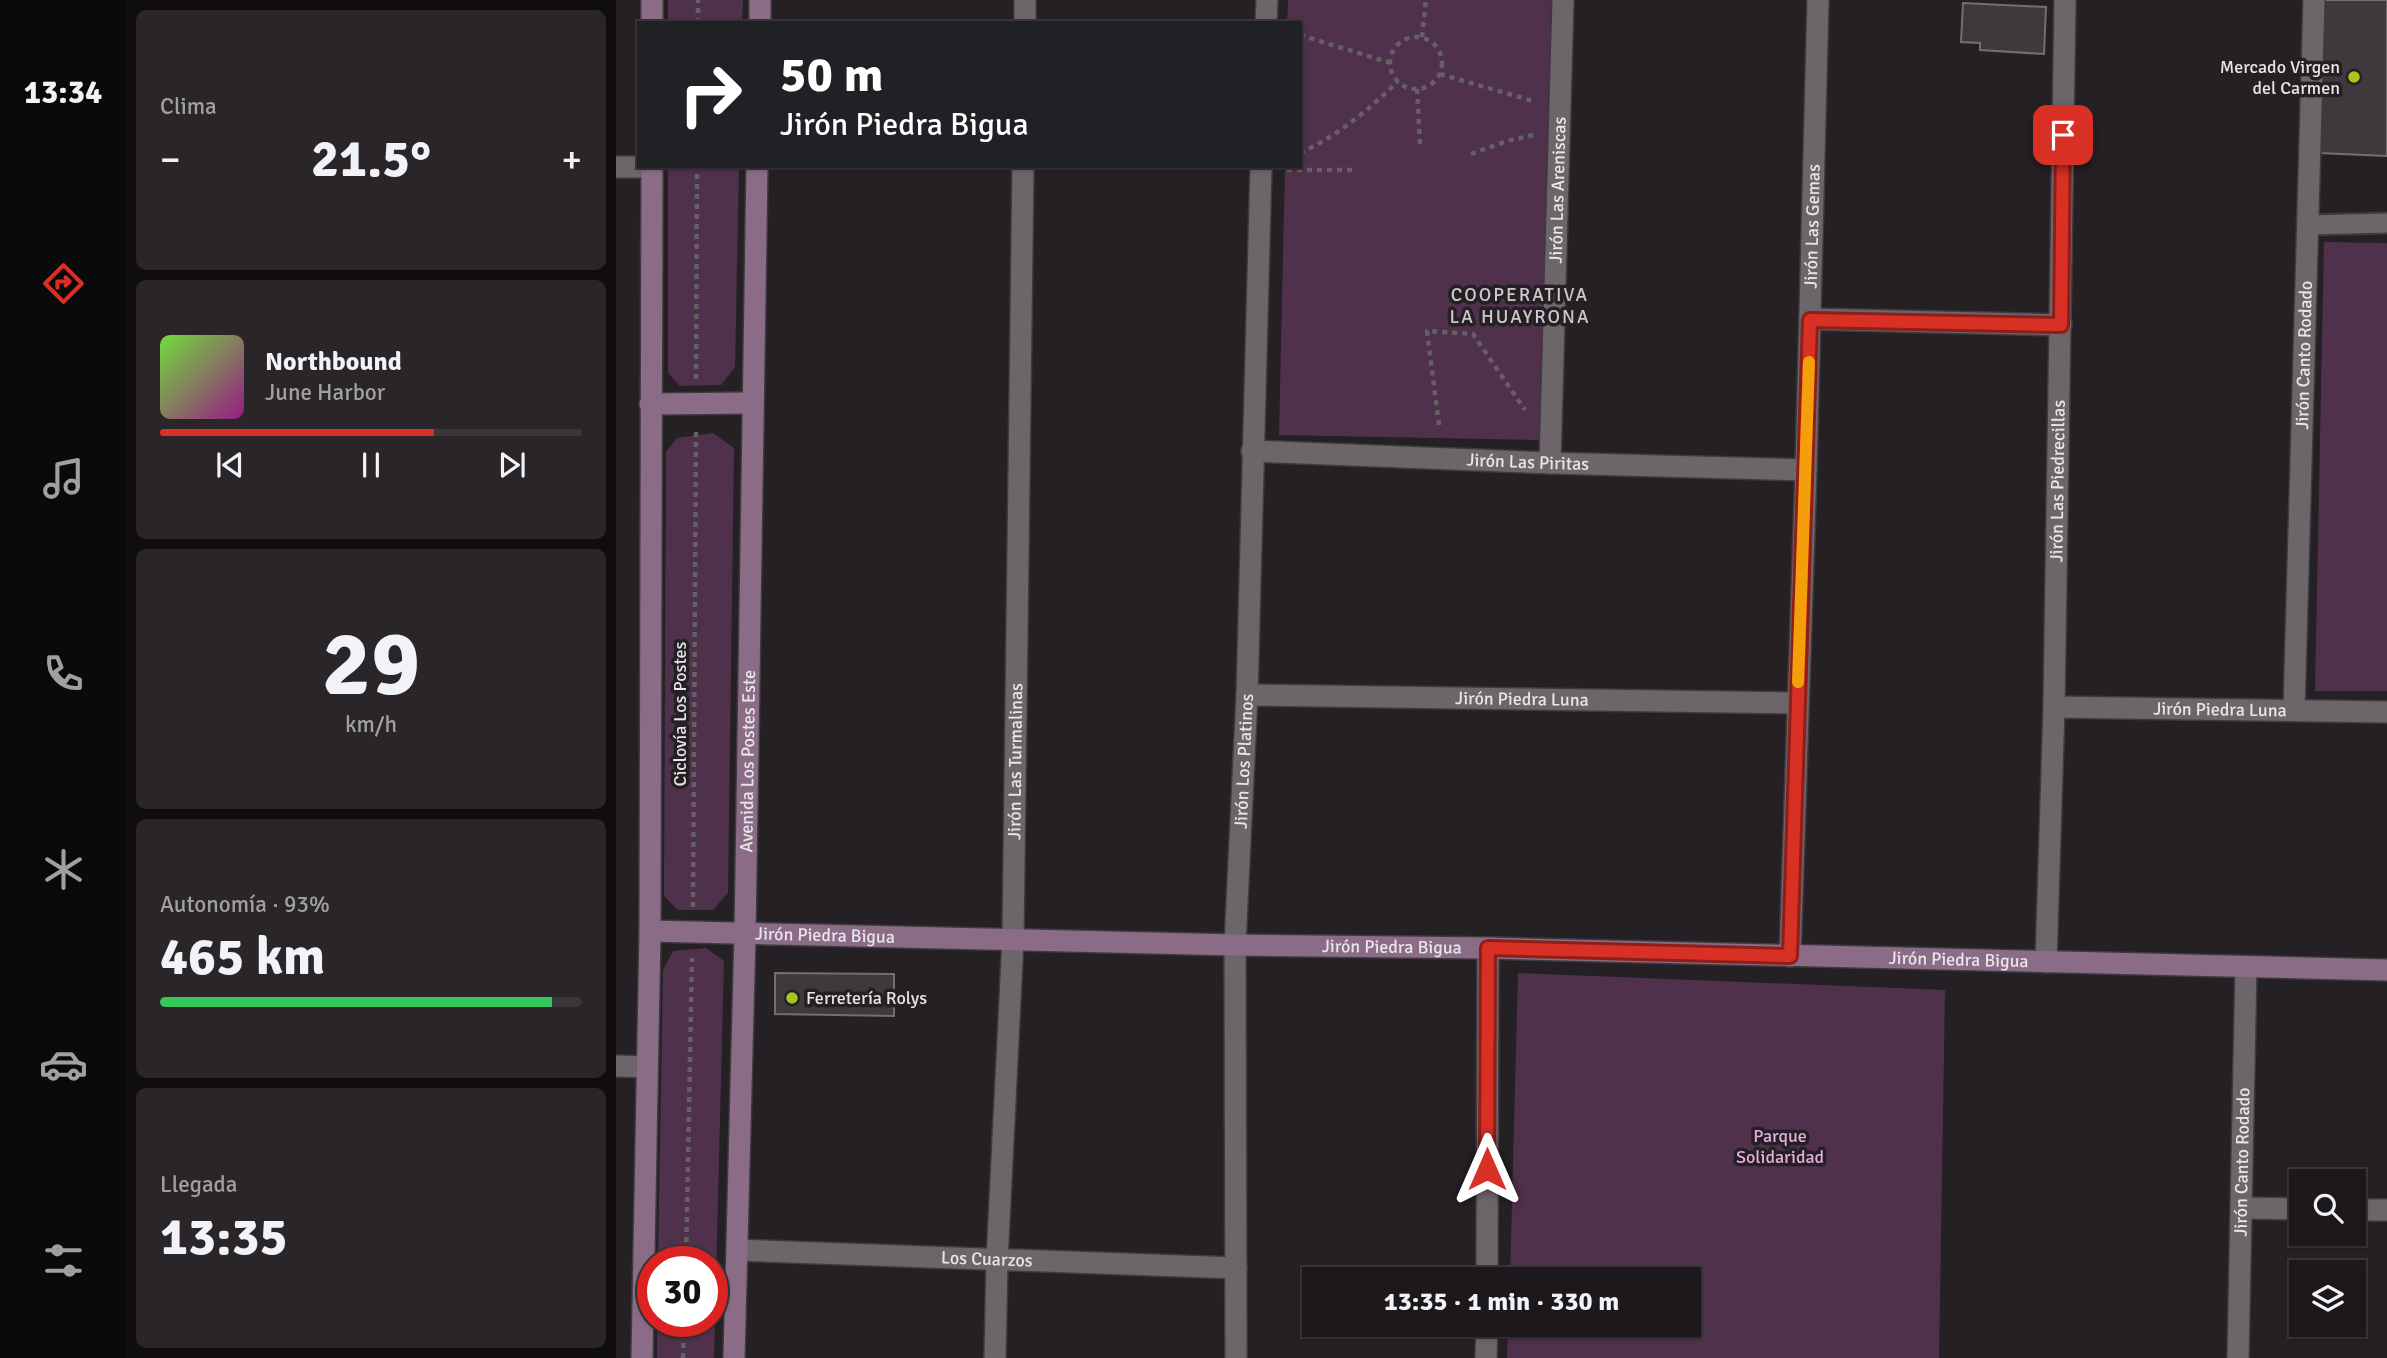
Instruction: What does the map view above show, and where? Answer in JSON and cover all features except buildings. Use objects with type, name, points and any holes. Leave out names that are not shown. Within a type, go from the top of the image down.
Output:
[{"type":"main road","points":[[652,0],[652,21]]},
{"type":"main road","points":[[760,0],[760,21]]},
{"type":"main road","points":[[642,1358],[650,931],[652,168]]},
{"type":"main road","name":"Avenida Los Postes Este","points":[[734,1358],[745,934],[757,168]]},
{"type":"main road","points":[[650,404],[752,402]]},
{"type":"main road","name":"Jirón Piedra Bigua","points":[[650,931],[2387,970]]},
{"type":"street","points":[[1025,0],[1025,21]]},
{"type":"street","points":[[1266,21],[1267,0]]},
{"type":"street","name":"Jirón Las Areniscas","points":[[1550,463],[1563,0]]},
{"type":"street","name":"Jirón Las Gemas","points":[[1790,956],[1818,0]]},
{"type":"street","name":"Jirón Las Piedrecillas","points":[[2046,962],[2054,707],[2065,0]]},
{"type":"street","name":"Jirón Canto Rodado","points":[[2294,710],[2314,0]]},
{"type":"street","points":[[616,166],[637,167]]},
{"type":"street","name":"Jirón Las Turmalinas","points":[[995,1358],[997,1261],[1013,939],[1023,168]]},
{"type":"street","name":"Jirón Los Platinos","points":[[1236,1358],[1235,945],[1247,695],[1261,168]]},
{"type":"street","points":[[1810,320],[2061,325]]},
{"type":"street","name":"Jirón Las Piritas","points":[[1252,451],[1806,470]]},
{"type":"street","name":"Jirón Piedra Luna","points":[[1247,695],[1798,703]]},
{"type":"street","name":"Jirón Piedra Luna","points":[[2054,707],[2387,712]]},
{"type":"street","points":[[1487,1267],[1488,948]]},
{"type":"street","name":"Jirón Canto Rodado","points":[[2238,1358],[2246,967]]},
{"type":"street","points":[[616,1066],[647,1067]]},
{"type":"street","points":[[2242,1208],[2289,1209]]},
{"type":"street","points":[[2366,1210],[2387,1210]]},
{"type":"street","name":"Los Cuarzos","points":[[737,1250],[1236,1268]]},
{"type":"street","points":[[1486,1358],[1487,1337]]},
{"type":"lane","points":[[2309,225],[2387,223]]},
{"type":"path","points":[[698,0],[698,21]]},
{"type":"path","points":[[1422,37],[1426,0]]},
{"type":"path","points":[[1302,36],[1391,63]]},
{"type":"path","points":[[1422,37],[1440,51],[1442,62],[1440,74],[1430,86],[1417,89],[1405,87],[1398,81],[1392,73],[1391,63],[1393,52],[1400,43],[1410,38],[1422,37]]},
{"type":"path","points":[[1440,74],[1544,105]]},
{"type":"path","points":[[1302,152],[1332,136],[1371,108],[1398,81]]},
{"type":"path","points":[[1417,89],[1420,144]]},
{"type":"path","points":[[1471,154],[1507,141],[1544,133]]},
{"type":"path","name":"Ciclovía Los Postes","points":[[685,1246],[693,933],[697,168]]},
{"type":"path","points":[[1287,170],[1356,170]]},
{"type":"path","points":[[1439,425],[1427,331],[1473,334],[1528,414]]},
{"type":"path","points":[[683,1358],[684,1337]]},
{"type":"green space","points":[[668,0],[743,0],[742,21],[668,21]]},
{"type":"green space","points":[[1288,0],[1551,0],[1540,440],[1279,435],[1285,168],[1302,168],[1302,21],[1287,21]]},
{"type":"green space","points":[[668,168],[739,168],[735,367],[721,385],[680,386],[668,373]]},
{"type":"green space","points":[[2324,242],[2387,243],[2387,691],[2315,691]]},
{"type":"green space","points":[[713,433],[734,448],[728,893],[713,910],[678,910],[664,896],[666,452],[677,438]]},
{"type":"green space","points":[[706,948],[724,961],[717,1246],[658,1246],[663,970],[673,951]]},
{"type":"green space","name":"Parque Solidaridad","points":[[1518,973],[1945,990],[1939,1358],[1507,1358],[1508,1337],[1701,1337],[1701,1267],[1510,1267]]},
{"type":"green space","points":[[657,1337],[715,1337],[714,1358],[657,1358]]},
{"type":"slow traffic","points":[[1798,682],[1809,362]]},
{"type":"place","name":"Mercado Virgen del Carmen","points":[[2354,77]]},
{"type":"place","name":"Ferretería Rolys","points":[[792,998]]},
{"type":"district","name":"COOPERATIVA LA HUAYRONA","points":[[1520,306]]},
{"type":"route","points":[[1487,1169],[1488,948],[1790,956],[1810,320],[2061,325],[2063,135]]}]
